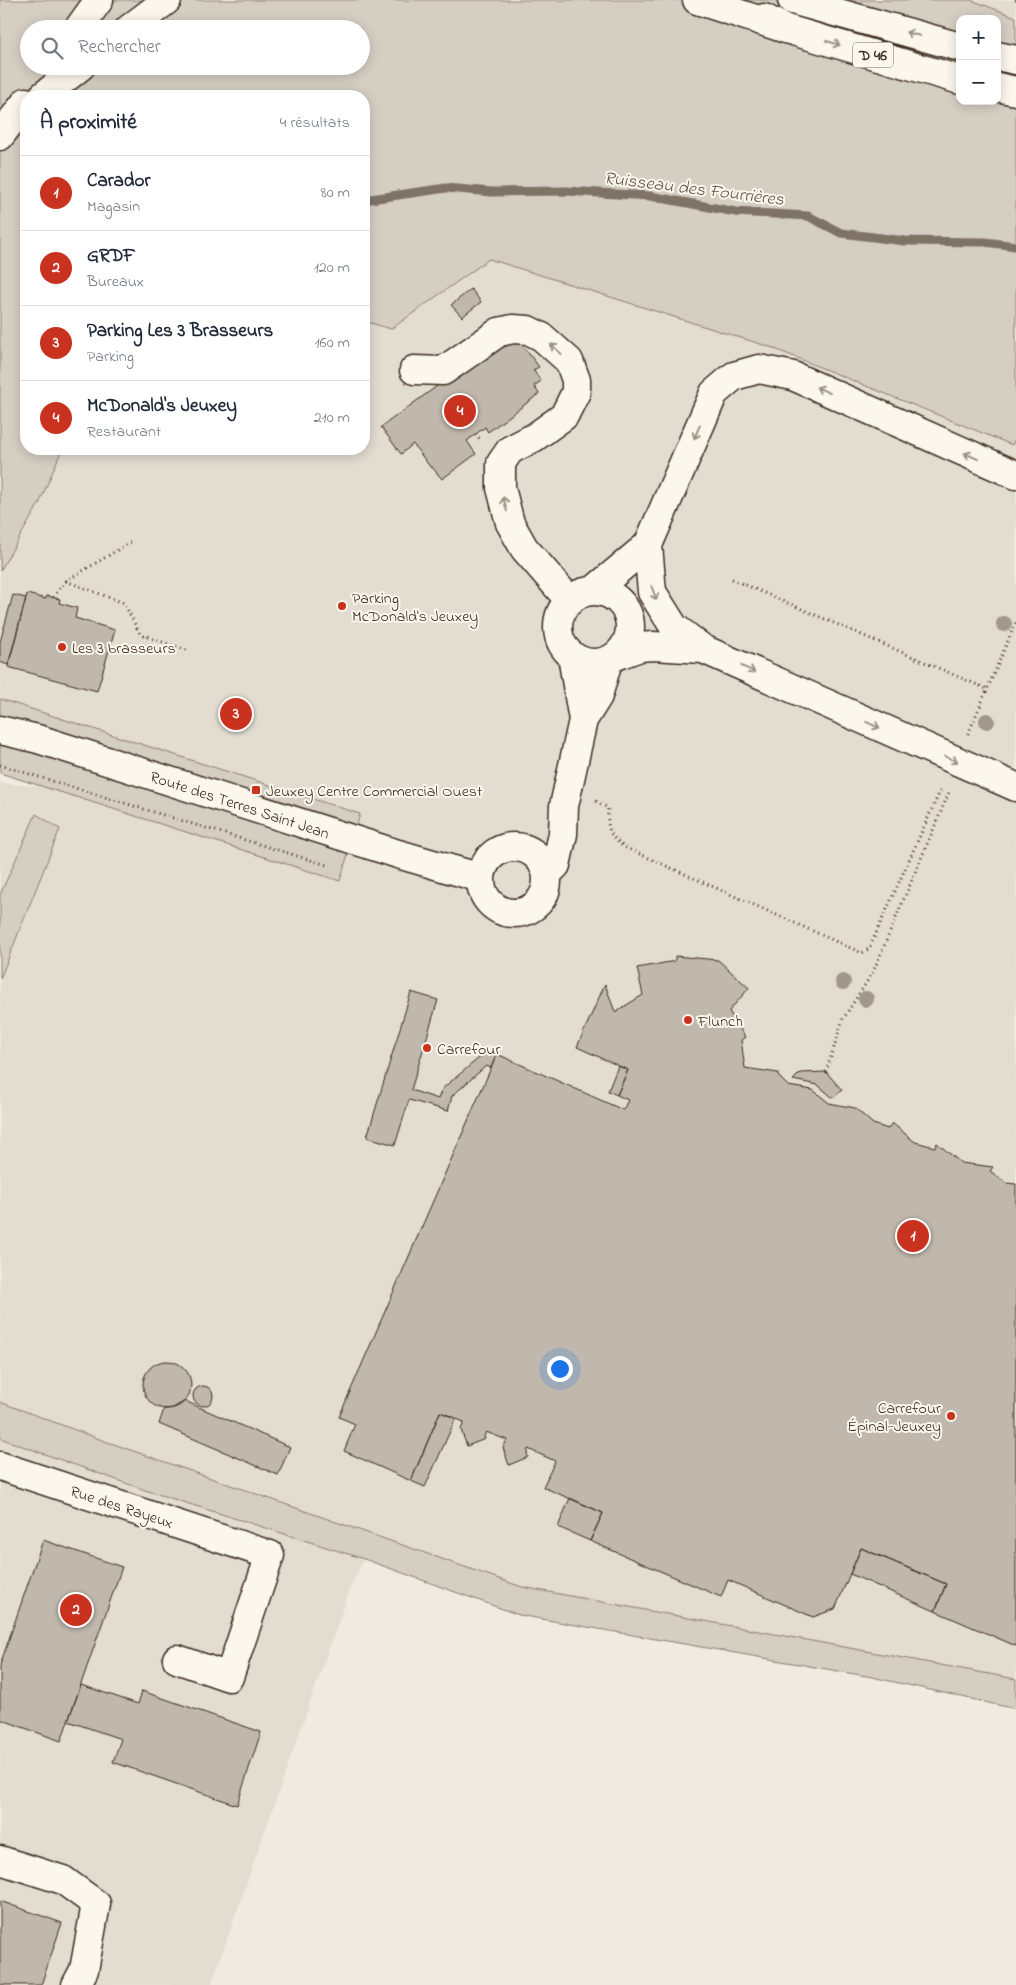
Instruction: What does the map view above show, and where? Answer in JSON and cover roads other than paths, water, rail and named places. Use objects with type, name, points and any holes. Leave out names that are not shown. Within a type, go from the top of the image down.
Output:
[{"type":"main road","points":[[85,20],[99,0]]},
{"type":"main road","points":[[141,20],[168,0]]},
{"type":"main road","points":[[697,0],[786,29]]},
{"type":"main road","name":"D 46","points":[[725,0],[786,29],[956,79]]},
{"type":"main road","name":"D 46","points":[[792,0],[956,46]]},
{"type":"main road","points":[[1001,57],[1016,60]]},
{"type":"main road","points":[[34,90],[45,75]]},
{"type":"main road","points":[[51,90],[70,75]]},
{"type":"main road","points":[[1001,88],[1016,91]]},
{"type":"main road","points":[[414,370],[443,372],[499,332],[513,329],[528,330],[542,337],[568,361],[576,380],[576,392],[564,416],[535,437],[510,450],[501,463],[501,488],[510,523],[524,548],[581,596],[614,597],[628,614],[629,636],[625,646],[613,658],[598,696],[583,720],[566,799],[564,834],[556,865],[547,874]]},
{"type":"main road","points":[[1016,475],[793,376],[759,369],[734,376],[714,393],[648,545],[652,592],[674,627],[703,649],[1016,787]]},
{"type":"main road","points":[[648,545],[564,608],[558,627],[560,638],[565,648],[572,656],[589,663],[613,658],[640,647],[703,649]]},
{"type":"main road","points":[[572,656],[583,720]]},
{"type":"main road","name":"Route des Terres Saint Jean","points":[[0,730],[38,739],[416,860],[481,878]]},
{"type":"main road","points":[[524,848],[541,834],[566,799]]},
{"type":"main road","points":[[509,847],[524,848],[535,854],[543,863],[547,874],[546,888],[540,900],[530,909],[516,913],[505,912],[495,907],[487,899],[482,889],[481,878],[486,863],[498,851],[509,847]]},
{"type":"main road","name":"Rue des Rayeux","points":[[0,1466],[270,1555],[229,1677],[177,1659]]},
{"type":"main road","points":[[0,1860],[63,1880],[96,1904],[84,1970],[76,1985]]},
{"type":"waterway","name":"Ruisseau des Fourrières","points":[[370,199],[446,188],[492,192],[566,191],[650,196],[736,212],[808,216],[841,233],[905,241],[985,242],[1016,246]]},
{"type":"place","name":"McDonald's Jeuxey","points":[[460,411]]},
{"type":"place","name":"Parking McDonald's Jeuxey","points":[[342,606]]},
{"type":"place","name":"Les 3 brasseurs","points":[[62,647]]},
{"type":"place","name":"Parking Les 3 Brasseurs","points":[[236,714]]},
{"type":"place","name":"Jeuxey Centre Commercial Ouest","points":[[256,790]]},
{"type":"place","name":"Flunch","points":[[688,1020]]},
{"type":"place","name":"Carrefour","points":[[427,1048]]},
{"type":"place","name":"Carador","points":[[913,1236]]},
{"type":"place","name":"Carrefour Épinal-Jeuxey","points":[[951,1416]]},
{"type":"place","name":"GRDF","points":[[76,1610]]}]
